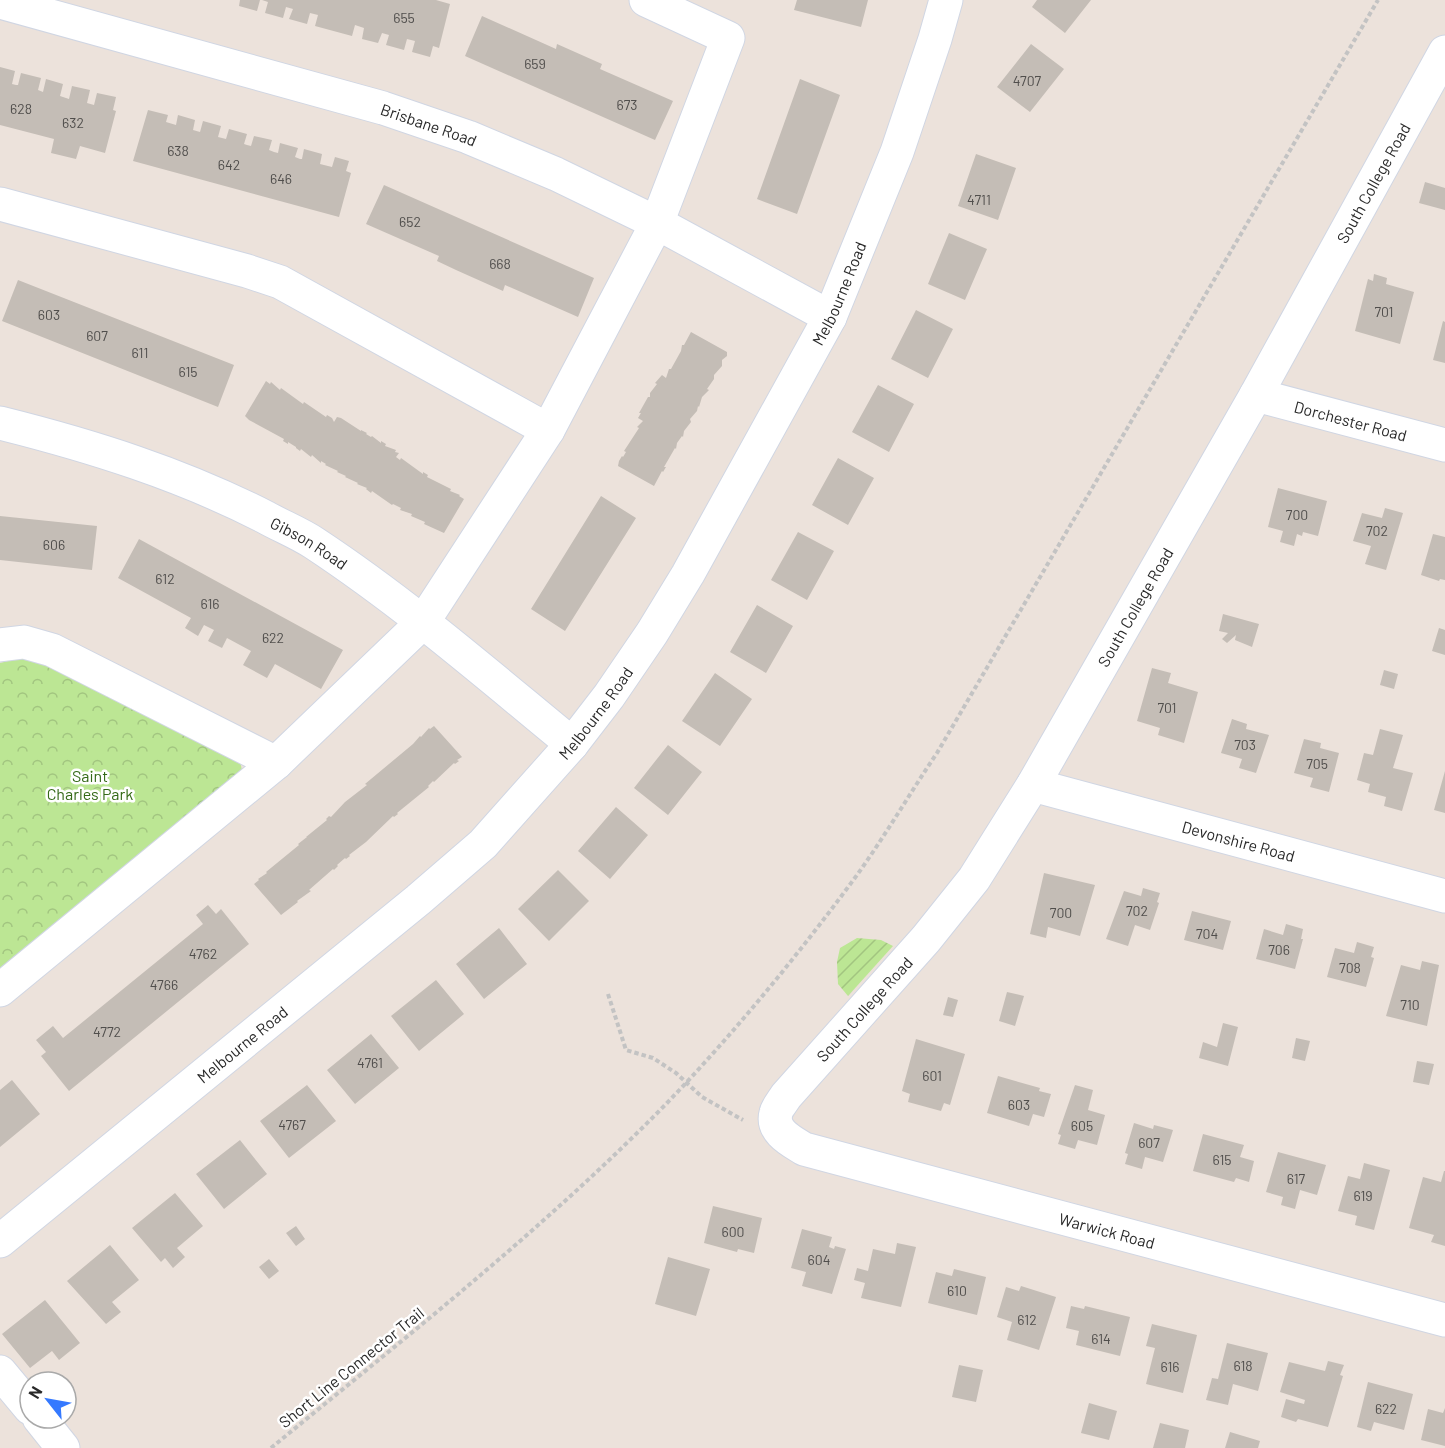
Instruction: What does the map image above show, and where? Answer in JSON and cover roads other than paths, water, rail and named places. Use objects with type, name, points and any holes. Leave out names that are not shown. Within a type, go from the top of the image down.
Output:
[{"type":"street","points":[[0,990],[276,764],[423,622],[548,430],[657,223],[728,38],[646,0]]},
{"type":"street","name":"Melbourne Road","points":[[0,1241],[418,900],[483,844],[572,744],[609,696],[652,633],[688,574],[830,317],[897,152],[946,0]]},
{"type":"street","name":"Brisbane Road","points":[[0,2],[383,108],[468,137],[556,174],[657,223],[830,317]]},
{"type":"street","name":"South College Road","points":[[776,1127],[776,1113],[786,1096],[926,939],[974,879],[1033,785],[1256,395],[1445,52]]},
{"type":"street","points":[[0,204],[280,282],[548,430]]},
{"type":"street","name":"Dorchester Road","points":[[1256,395],[1445,445]]},
{"type":"street","name":"Gibson Road","points":[[0,423],[68,440],[153,467],[238,504],[312,542],[423,622],[572,744]]},
{"type":"street","points":[[0,645],[24,642],[52,650],[276,764]]},
{"type":"street","name":"Devonshire Road","points":[[1033,785],[1445,896]]},
{"type":"street","name":"Warwick Road","points":[[776,1127],[787,1139],[804,1149],[1445,1320]]},
{"type":"street","points":[[0,1372],[18,1394]]},
{"type":"street","points":[[49,1430],[63,1448]]},
{"type":"park label","name":"Saint Charles Park","points":[[90,784]]}]
